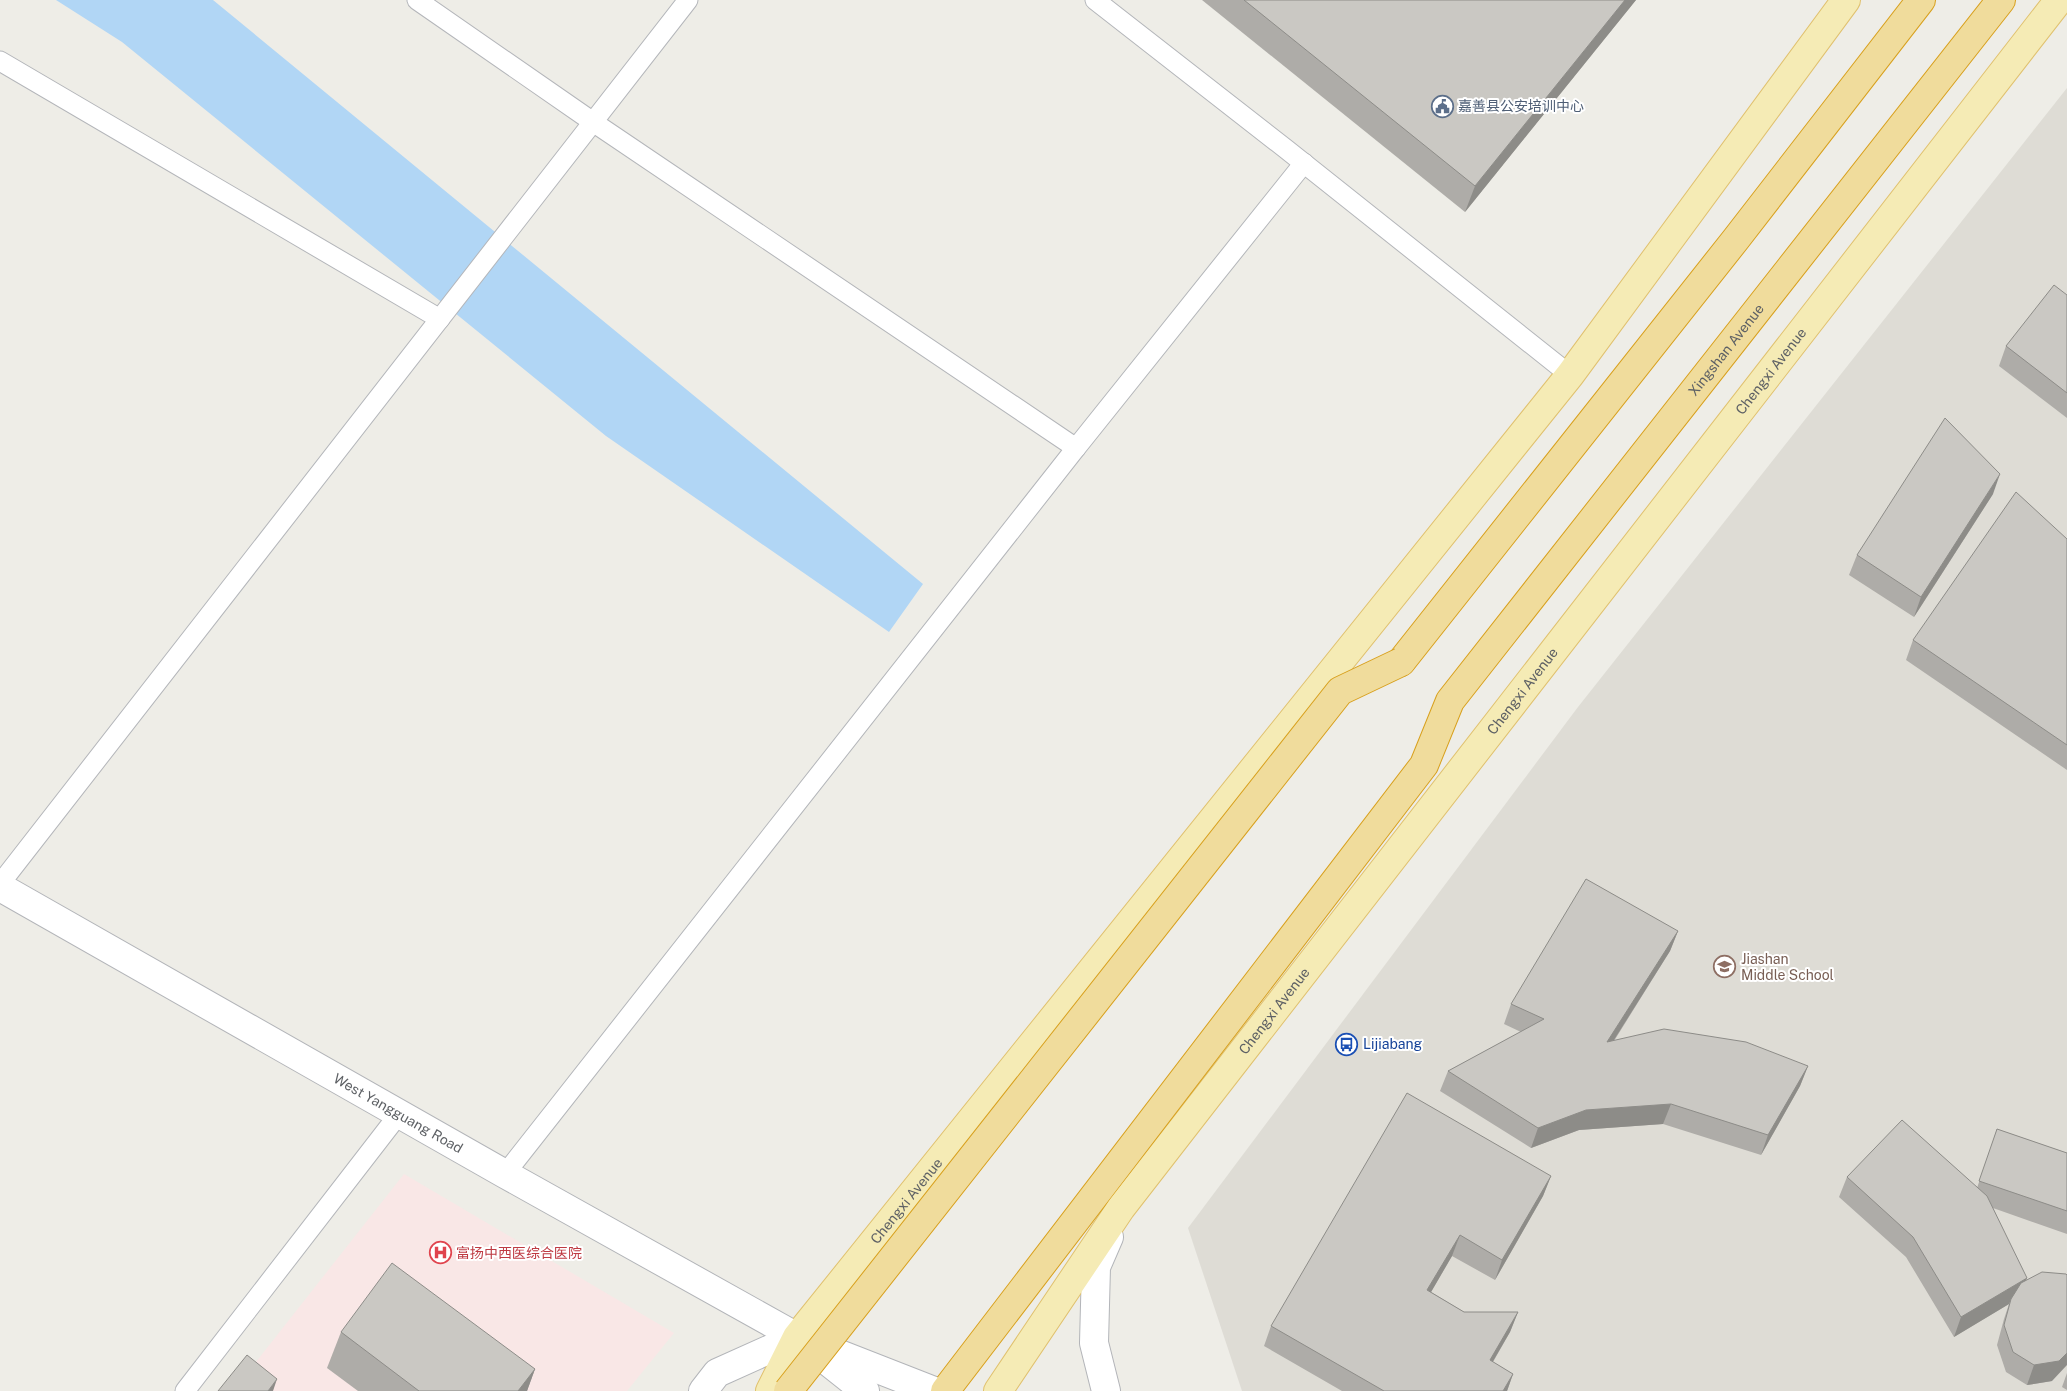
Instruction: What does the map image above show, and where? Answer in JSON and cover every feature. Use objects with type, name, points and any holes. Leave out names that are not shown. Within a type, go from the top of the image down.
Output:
[{"type":"highway","points":[[788,1391],[1340,690],[1401,662],[1742,231],[1921,0]]},
{"type":"highway","name":"Xingshan Avenue","points":[[944,1391],[1424,765],[1450,701],[2001,0]]},
{"type":"main road","name":"Chengxi Avenue","points":[[770,1391],[797,1337],[1570,375],[1846,0]]},
{"type":"main road","name":"Chengxi Avenue","points":[[998,1391],[1121,1208],[2059,0]]},
{"type":"street","name":"West Yangguang Road","points":[[0,885],[399,1114],[797,1337],[934,1391]]},
{"type":"street","points":[[1106,1391],[1094,1343],[1096,1267],[1121,1208]]},
{"type":"street","name":"West Yangguang Road","points":[[797,1337],[865,1391]]},
{"type":"street","name":"Chengxi Avenue","points":[[703,1391],[717,1373],[797,1337]]},
{"type":"lane","points":[[417,0],[593,122],[1076,448]]},
{"type":"lane","points":[[0,885],[688,0]]},
{"type":"lane","points":[[1095,0],[1304,163],[1570,375]]},
{"type":"lane","points":[[0,61],[442,316]]},
{"type":"lane","points":[[505,1174],[1076,448],[1304,163]]},
{"type":"lane","points":[[184,1391],[399,1114]]},
{"type":"shaded area","name":"Jiashan Middle School","points":[[2067,88],[2067,1391],[1242,1391],[1188,1228],[1578,707]]},
{"type":"shaded area","name":"富扬中西医综合医院","points":[[404,1174],[674,1333],[627,1391],[271,1391],[248,1372]]},
{"type":"water","points":[[56,0],[213,0],[923,584],[889,632],[606,436],[122,42]]},
{"type":"building","name":"嘉善县公安培训中心","points":[[1244,0],[1625,0],[1475,186]]},
{"type":"building","points":[[2054,285],[2067,295],[2067,393],[2006,346]]},
{"type":"building","points":[[1945,418],[2000,474],[1921,597],[1857,555]]},
{"type":"building","points":[[2016,492],[2067,539],[2067,745],[1913,640]]},
{"type":"building","points":[[1586,879],[1678,931],[1607,1042],[1664,1029],[1746,1042],[1808,1066],[1768,1135],[1671,1104],[1586,1110],[1538,1128],[1448,1071],[1544,1019],[1511,1004]]},
{"type":"building","points":[[1407,1093],[1551,1176],[1502,1260],[1460,1235],[1427,1290],[1464,1312],[1518,1312],[1490,1360],[1513,1374],[1503,1391],[1384,1391],[1271,1326]]},
{"type":"building","points":[[1902,1120],[1987,1196],[2027,1278],[1961,1317],[1913,1237],[1847,1177]]},
{"type":"building","points":[[1997,1129],[2067,1153],[2067,1211],[1979,1181]]},
{"type":"building","points":[[392,1263],[535,1369],[518,1391],[419,1391],[341,1332]]},
{"type":"building","points":[[2042,1272],[2067,1275],[2067,1353],[2059,1361],[2034,1365],[2013,1352],[2004,1325],[2011,1299],[2021,1283]]},
{"type":"building","points":[[247,1355],[277,1379],[268,1391],[218,1391]]},
{"type":"place","name":"嘉善县公安培训中心","points":[[1442,106]]},
{"type":"place","name":"Jiashan Middle School","points":[[1725,967]]},
{"type":"place","name":"Lijiabang","points":[[1347,1044]]},
{"type":"place","name":"富扬中西医综合医院","points":[[440,1253]]}]
